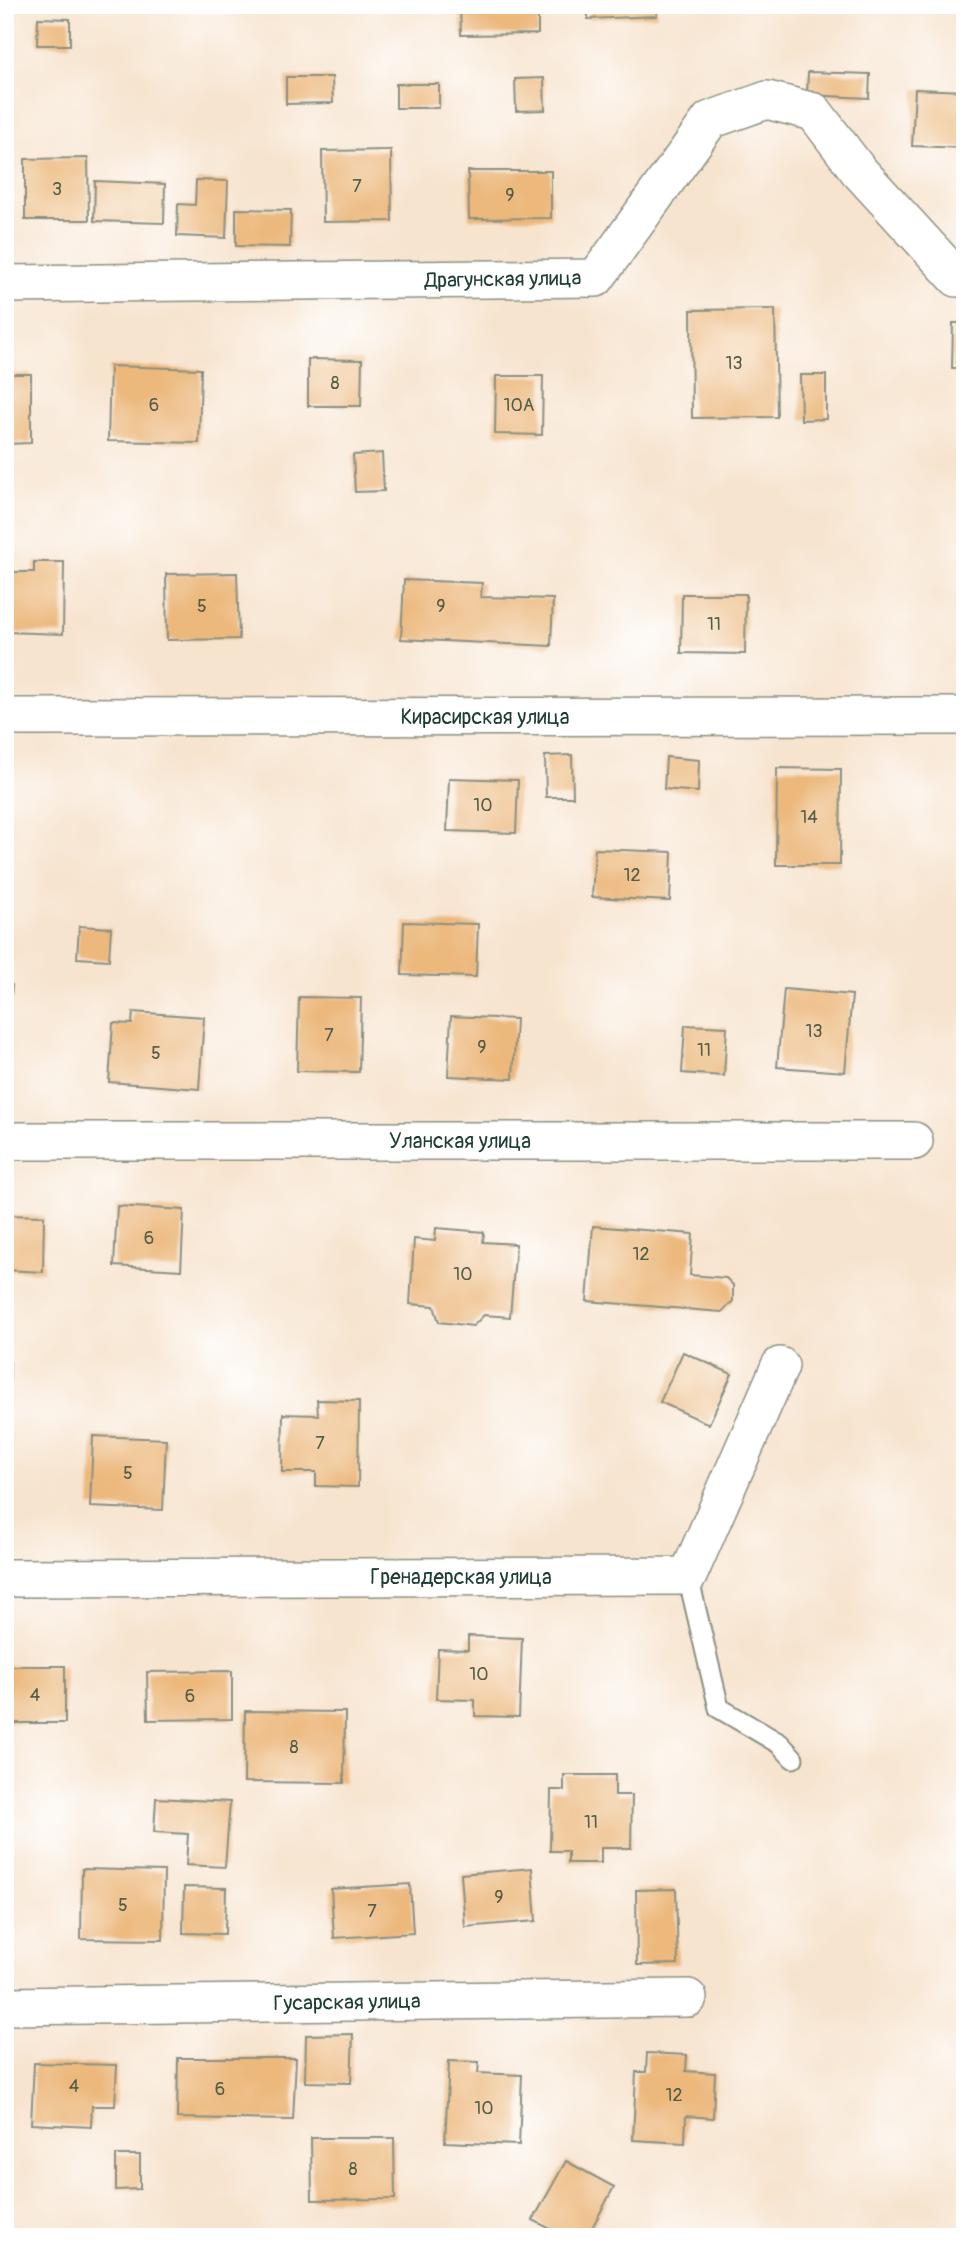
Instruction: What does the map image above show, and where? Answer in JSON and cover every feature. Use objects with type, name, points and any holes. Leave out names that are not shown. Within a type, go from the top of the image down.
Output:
[{"type":"street","name":"Драгунская улица","points":[[5,284],[596,278],[710,120],[767,100],[814,112],[859,170],[957,278],[965,278]]},
{"type":"street","name":"Кирасирская улица","points":[[5,717],[965,716]]},
{"type":"street","name":"Уланская улица","points":[[5,1141],[914,1141]]},
{"type":"street","points":[[688,1576],[780,1366]]},
{"type":"street","name":"Гренадерская улица","points":[[5,1578],[688,1576]]},
{"type":"street","name":"Гусарская улица","points":[[5,2006],[688,1998]]},
{"type":"lane","points":[[688,1576],[719,1708],[758,1729],[780,1744],[793,1758]]},
{"type":"building","points":[[460,5],[538,5],[538,34],[461,35]]},
{"type":"building","points":[[588,5],[657,5],[657,16],[588,19]]},
{"type":"building","points":[[38,18],[70,19],[70,45],[37,45]]},
{"type":"building","points":[[808,72],[870,74],[869,98],[807,95]]},
{"type":"building","points":[[286,77],[332,77],[333,103],[286,104]]},
{"type":"building","points":[[544,78],[545,110],[516,111],[515,79]]},
{"type":"building","points":[[396,84],[439,84],[439,108],[396,108]]},
{"type":"building","points":[[915,89],[965,91],[965,148],[912,146]]},
{"type":"building","points":[[391,150],[392,221],[323,222],[322,151]]},
{"type":"building","points":[[88,158],[89,220],[25,220],[25,159]]},
{"type":"building","points":[[468,171],[551,171],[551,218],[469,219]]},
{"type":"building","points":[[196,180],[228,181],[226,238],[177,236],[178,204],[195,205]]},
{"type":"building","points":[[95,181],[165,184],[164,223],[94,221]]},
{"type":"building","points":[[236,209],[291,210],[290,247],[236,246]]},
{"type":"building","points":[[775,309],[777,417],[692,418],[691,310]]},
{"type":"building","points":[[953,323],[965,323],[965,368],[952,368]]},
{"type":"building","points":[[308,359],[362,360],[361,406],[308,406]]},
{"type":"building","points":[[110,366],[201,369],[199,443],[108,441]]},
{"type":"building","points":[[5,374],[31,374],[31,443],[5,444]]},
{"type":"building","points":[[800,375],[826,375],[826,419],[801,420]]},
{"type":"building","points":[[496,376],[543,376],[542,435],[495,434]]},
{"type":"building","points":[[382,453],[384,491],[355,492],[353,455]]},
{"type":"building","points":[[34,562],[64,562],[63,634],[5,632],[5,572],[34,572]]},
{"type":"building","points":[[237,573],[239,639],[167,640],[166,574]]},
{"type":"building","points":[[404,580],[482,583],[481,597],[553,599],[551,646],[401,639]]},
{"type":"building","points":[[682,594],[746,594],[745,654],[681,653]]},
{"type":"building","points":[[572,755],[573,797],[546,797],[545,756]]},
{"type":"building","points":[[666,757],[699,760],[698,792],[664,789]]},
{"type":"building","points":[[777,768],[841,769],[840,865],[776,865]]},
{"type":"building","points":[[449,778],[518,780],[516,833],[447,831]]},
{"type":"building","points":[[595,849],[672,852],[670,901],[592,897]]},
{"type":"building","points":[[404,922],[478,924],[476,977],[402,975]]},
{"type":"building","points":[[79,926],[111,928],[109,960],[77,958]]},
{"type":"building","points":[[5,981],[12,985],[10,1006],[5,1009]]},
{"type":"building","points":[[784,989],[852,995],[845,1072],[777,1067]]},
{"type":"building","points":[[299,997],[361,998],[359,1072],[297,1071]]},
{"type":"building","points":[[133,1012],[204,1017],[199,1089],[109,1082],[113,1023],[132,1024]]},
{"type":"building","points":[[451,1016],[516,1019],[513,1079],[448,1076]]},
{"type":"building","points":[[685,1025],[727,1027],[724,1076],[682,1073]]},
{"type":"building","points":[[117,1206],[184,1210],[181,1270],[114,1266]]},
{"type":"building","points":[[5,1215],[44,1216],[43,1272],[5,1270]]},
{"type":"building","points":[[593,1226],[693,1234],[690,1275],[726,1278],[733,1285],[733,1301],[722,1312],[587,1301]]},
{"type":"building","points":[[436,1228],[484,1232],[483,1242],[516,1244],[510,1317],[484,1315],[473,1326],[439,1322],[434,1306],[410,1304],[414,1239],[435,1241]]},
{"type":"building","points":[[683,1352],[732,1374],[709,1424],[660,1402]]},
{"type":"building","points":[[5,1363],[10,1363],[8,1421],[5,1420]]},
{"type":"building","points":[[317,1400],[359,1401],[358,1487],[316,1486],[316,1472],[282,1472],[283,1414],[318,1415]]},
{"type":"building","points":[[93,1436],[166,1439],[163,1510],[90,1507]]},
{"type":"building","points":[[468,1636],[522,1638],[519,1717],[475,1716],[475,1700],[436,1699],[438,1649],[468,1650]]},
{"type":"building","points":[[5,1666],[65,1666],[65,1723],[5,1723]]},
{"type":"building","points":[[232,1671],[232,1719],[148,1720],[147,1672]]},
{"type":"building","points":[[245,1711],[345,1712],[344,1783],[244,1782]]},
{"type":"building","points":[[564,1775],[615,1775],[615,1795],[632,1795],[631,1848],[601,1848],[601,1863],[568,1863],[568,1851],[550,1851],[551,1790],[564,1790]]},
{"type":"building","points":[[156,1798],[230,1802],[225,1867],[186,1865],[188,1834],[154,1832]]},
{"type":"building","points":[[532,1868],[536,1921],[465,1927],[461,1874]]},
{"type":"building","points":[[82,1869],[164,1871],[163,1940],[81,1939]]},
{"type":"building","points":[[410,1884],[413,1933],[334,1938],[331,1889]]},
{"type":"building","points":[[184,1887],[226,1888],[225,1934],[183,1933]]},
{"type":"building","points":[[676,1889],[678,1964],[637,1965],[636,1890]]},
{"type":"building","points":[[353,2034],[351,2083],[305,2082],[306,2035]]},
{"type":"building","points":[[647,2053],[687,2055],[686,2071],[715,2073],[713,2118],[686,2116],[685,2143],[633,2140],[636,2072],[646,2072]]},
{"type":"building","points":[[178,2058],[296,2058],[293,2120],[177,2118]]},
{"type":"building","points":[[449,2061],[479,2062],[478,2073],[522,2075],[519,2145],[445,2142]]},
{"type":"building","points":[[34,2063],[117,2065],[115,2106],[92,2106],[91,2127],[31,2124]]},
{"type":"building","points":[[311,2138],[394,2138],[395,2199],[312,2200]]},
{"type":"building","points":[[116,2155],[140,2155],[140,2189],[116,2190]]},
{"type":"building","points":[[566,2161],[614,2187],[587,2237],[566,2237],[533,2220]]}]
